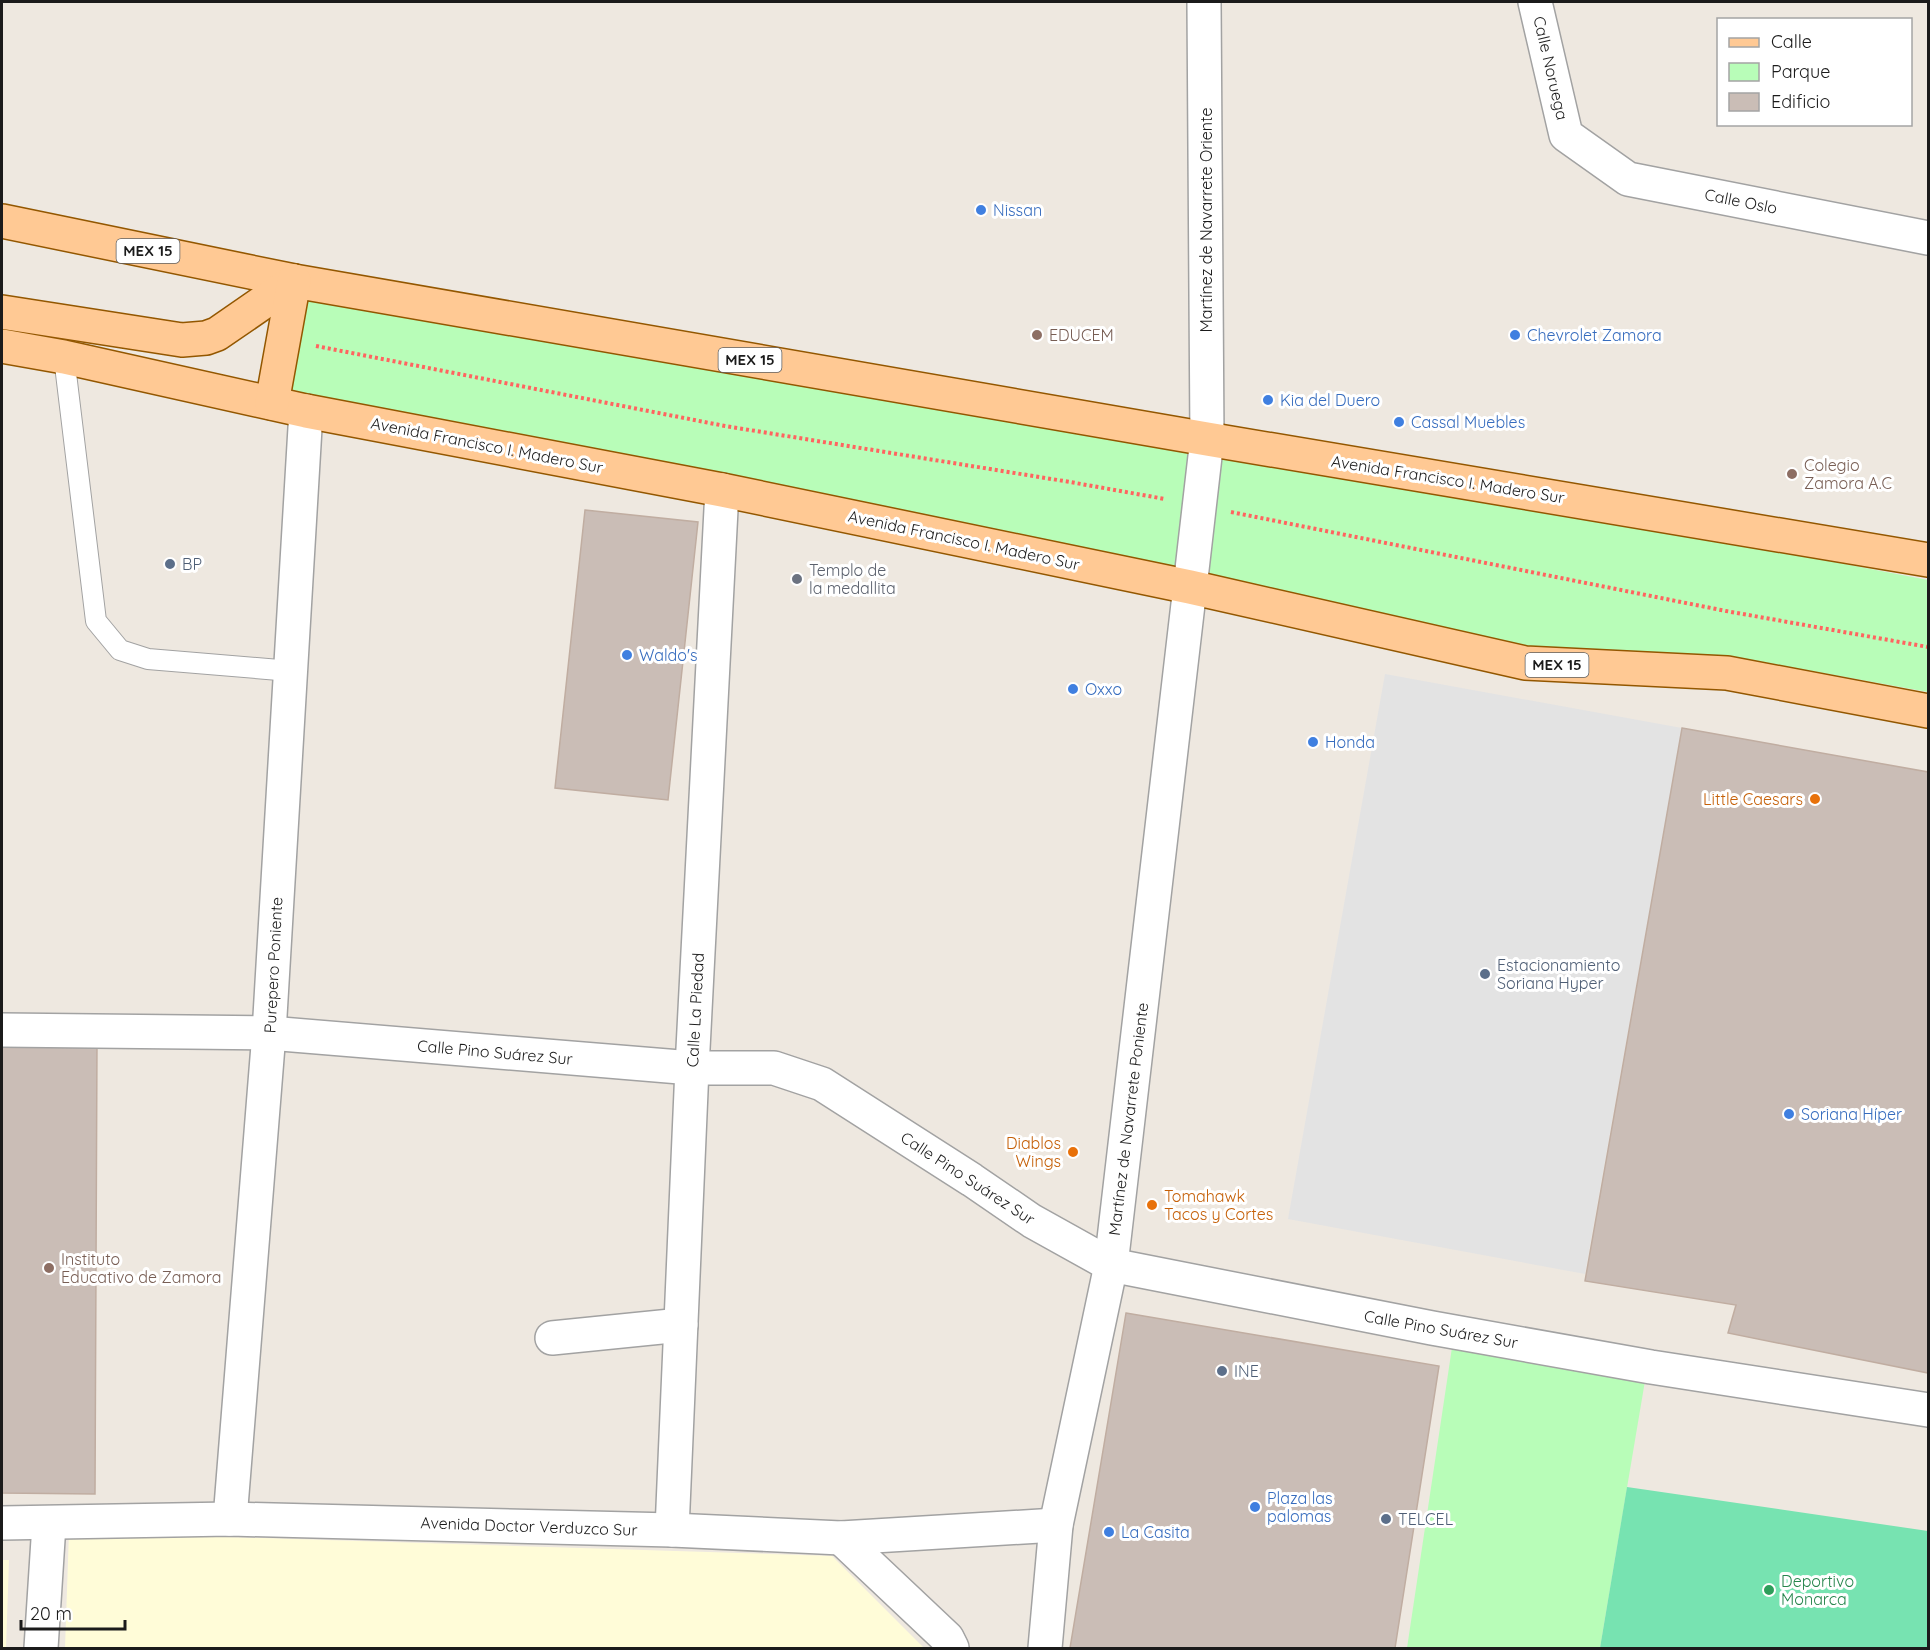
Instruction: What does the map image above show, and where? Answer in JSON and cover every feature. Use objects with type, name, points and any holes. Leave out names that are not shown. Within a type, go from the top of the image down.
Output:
[{"type":"main road","name":"Avenida Francisco I. Madero Sur","points":[[2,221],[294,281],[1207,439],[1929,560]]},
{"type":"main road","points":[[2,312],[182,340],[206,338],[217,334],[294,281]]},
{"type":"main road","points":[[272,403],[294,281]]},
{"type":"main road","name":"Avenida Francisco I. Madero Sur","points":[[2,346],[64,357],[306,411],[722,490],[1190,586],[1525,663],[1727,673],[1929,711]]},
{"type":"street","name":"Martínez de Navarrete Oriente","points":[[1199,506],[1207,439],[1204,2]]},
{"type":"street","name":"Calle Noruega","points":[[1535,2],[1566,135]]},
{"type":"street","name":"Calle Oslo","points":[[1566,135],[1628,179],[1929,238]]},
{"type":"street","name":"Purepero Poniente","points":[[230,1518],[269,1033],[306,411]]},
{"type":"street","name":"Calle La Piedad","points":[[672,1530],[692,1068],[722,490]]},
{"type":"street","name":"Martínez de Navarrete Poniente","points":[[1046,1648],[1056,1525],[1111,1265],[1199,506]]},
{"type":"street","name":"Calle Pino Suárez Sur","points":[[2,1030],[269,1033],[692,1068],[774,1068],[822,1083],[1032,1221],[1111,1265],[1432,1328],[1652,1367],[1929,1410]]},
{"type":"street","points":[[552,1338],[681,1325]]},
{"type":"street","name":"Avenida Doctor Verduzco Sur","points":[[2,1523],[49,1524],[230,1518],[672,1530],[841,1538],[1056,1525]]},
{"type":"street","points":[[41,1648],[49,1524]]},
{"type":"street","points":[[841,1538],[947,1638],[952,1648]]},
{"type":"lane","points":[[64,357],[96,621],[120,650],[148,659],[291,670]]},
{"type":"path","points":[[283,340],[725,426],[1070,482],[1199,506],[1726,611],[1929,647]]},
{"type":"shaded area","name":"Estacionamiento Soriana Hyper","points":[[1385,674],[1682,728],[1585,1274],[1288,1219]]},
{"type":"shaded area","points":[[69,1532],[832,1556],[924,1648],[65,1648]]},
{"type":"shaded area","points":[[2,1560],[9,1560],[6,1648],[2,1648]]},
{"type":"green space","points":[[307,296],[1208,442],[1928,580],[1928,692],[1730,656],[1526,653],[328,401],[291,389]]},
{"type":"green space","points":[[1454,1334],[1647,1369],[1600,1648],[1407,1648]]},
{"type":"green space","name":"Deportivo Monarca","points":[[1627,1487],[1928,1531],[1928,1648],[1600,1648]]},
{"type":"building","name":"Waldo's","points":[[585,510],[698,522],[668,800],[555,788]]},
{"type":"building","points":[[1682,728],[1928,772],[1928,1373],[1728,1333],[1736,1305],[1585,1281]]},
{"type":"building","name":"Instituto Educativo de Zamora","points":[[2,1042],[97,1042],[95,1494],[2,1493]]},
{"type":"building","name":"Plaza las palomas","points":[[1126,1313],[1439,1366],[1395,1648],[1070,1648]]},
{"type":"place","name":"Nissan","points":[[981,210]]},
{"type":"place","name":"EDUCEM","points":[[1037,335]]},
{"type":"place","name":"Chevrolet Zamora","points":[[1515,335]]},
{"type":"place","name":"Kia del Duero","points":[[1268,400]]},
{"type":"place","name":"Cassal Muebles","points":[[1399,422]]},
{"type":"place","name":"Colegio Zamora A.C","points":[[1792,474]]},
{"type":"place","name":"BP","points":[[170,564]]},
{"type":"place","name":"Templo de la medallita","points":[[797,579]]},
{"type":"place","name":"Waldo's","points":[[627,655]]},
{"type":"place","name":"Oxxo","points":[[1073,689]]},
{"type":"place","name":"Honda","points":[[1313,742]]},
{"type":"place","name":"Little Caesars","points":[[1815,799]]},
{"type":"place","name":"Estacionamiento Soriana Hyper","points":[[1485,974]]},
{"type":"place","name":"Soriana Híper","points":[[1789,1114]]},
{"type":"place","name":"Diablos Wings","points":[[1073,1152]]},
{"type":"place","name":"Tomahawk Tacos y Cortes","points":[[1152,1205]]},
{"type":"place","name":"Instituto Educativo de Zamora","points":[[49,1268]]},
{"type":"place","name":"INE","points":[[1222,1371]]},
{"type":"place","name":"Plaza las palomas","points":[[1255,1507]]},
{"type":"place","name":"TELCEL","points":[[1386,1519]]},
{"type":"place","name":"La Casita","points":[[1109,1532]]},
{"type":"place","name":"Deportivo Monarca","points":[[1769,1590]]}]
